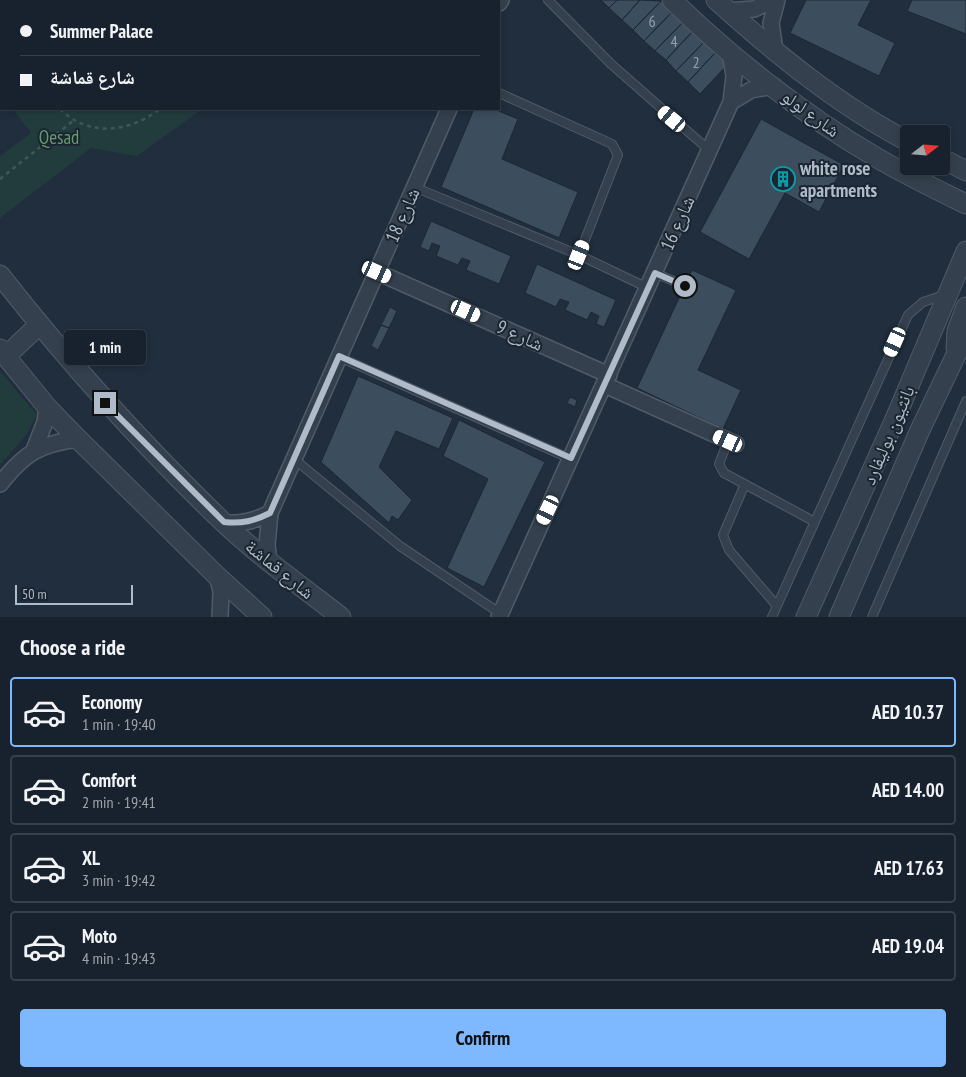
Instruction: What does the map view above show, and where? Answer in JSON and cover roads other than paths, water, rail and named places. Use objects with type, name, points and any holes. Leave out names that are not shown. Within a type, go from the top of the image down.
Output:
[{"type":"street","name":"شارع لولو","points":[[672,0],[730,52],[823,124],[874,157],[966,204]]},
{"type":"street","points":[[722,5],[754,9],[773,0]]},
{"type":"street","points":[[775,51],[771,23],[777,0]]},
{"type":"street","name":"شارع لولو","points":[[722,5],[775,51],[828,92],[900,137]]},
{"type":"street","name":"شارع 16","points":[[500,615],[731,102],[734,76],[730,52]]},
{"type":"street","points":[[731,102],[751,90],[774,86]]},
{"type":"street","name":"شارع 18","points":[[269,562],[267,545],[270,513],[449,110]]},
{"type":"street","points":[[952,161],[966,171]]},
{"type":"street","name":"بانثيون بوليفارد","points":[[806,617],[895,419],[966,251]]},
{"type":"street","name":"شارع 9","points":[[377,272],[607,380],[732,443]]},
{"type":"street","name":"شارع قماشة","points":[[0,275],[39,326],[105,403],[224,522],[269,562],[341,617]]},
{"type":"street","points":[[957,354],[957,331],[966,307]]},
{"type":"street","points":[[39,326],[3,352],[47,407],[78,439],[217,576],[262,617]]},
{"type":"street","name":"بانثيون بوليفارد","points":[[839,617],[920,430],[966,334]]},
{"type":"street","points":[[0,484],[34,450],[45,422],[47,407]]},
{"type":"street","points":[[34,450],[78,439]]},
{"type":"street","points":[[224,522],[240,524],[256,520],[270,513]]},
{"type":"street","points":[[217,576],[221,591],[220,617]]},
{"type":"lane","points":[[548,0],[611,64],[710,150]]},
{"type":"lane","points":[[500,93],[612,144],[618,156],[579,255]]},
{"type":"lane","points":[[414,187],[579,255],[648,288]]},
{"type":"lane","points":[[655,273],[685,286]]},
{"type":"lane","points":[[772,617],[908,315],[923,302],[946,295]]},
{"type":"lane","points":[[339,356],[571,458]]},
{"type":"lane","points":[[872,617],[966,401]]},
{"type":"lane","points":[[732,443],[719,464],[724,473],[815,522]]},
{"type":"lane","points":[[294,459],[400,546],[500,615]]},
{"type":"lane","points":[[745,484],[723,534],[729,550],[777,606]]},
{"type":"place","name":"white rose apartments","points":[[783,179]]},
{"type":"park label","name":"Qesad","points":[[59,137]]}]
